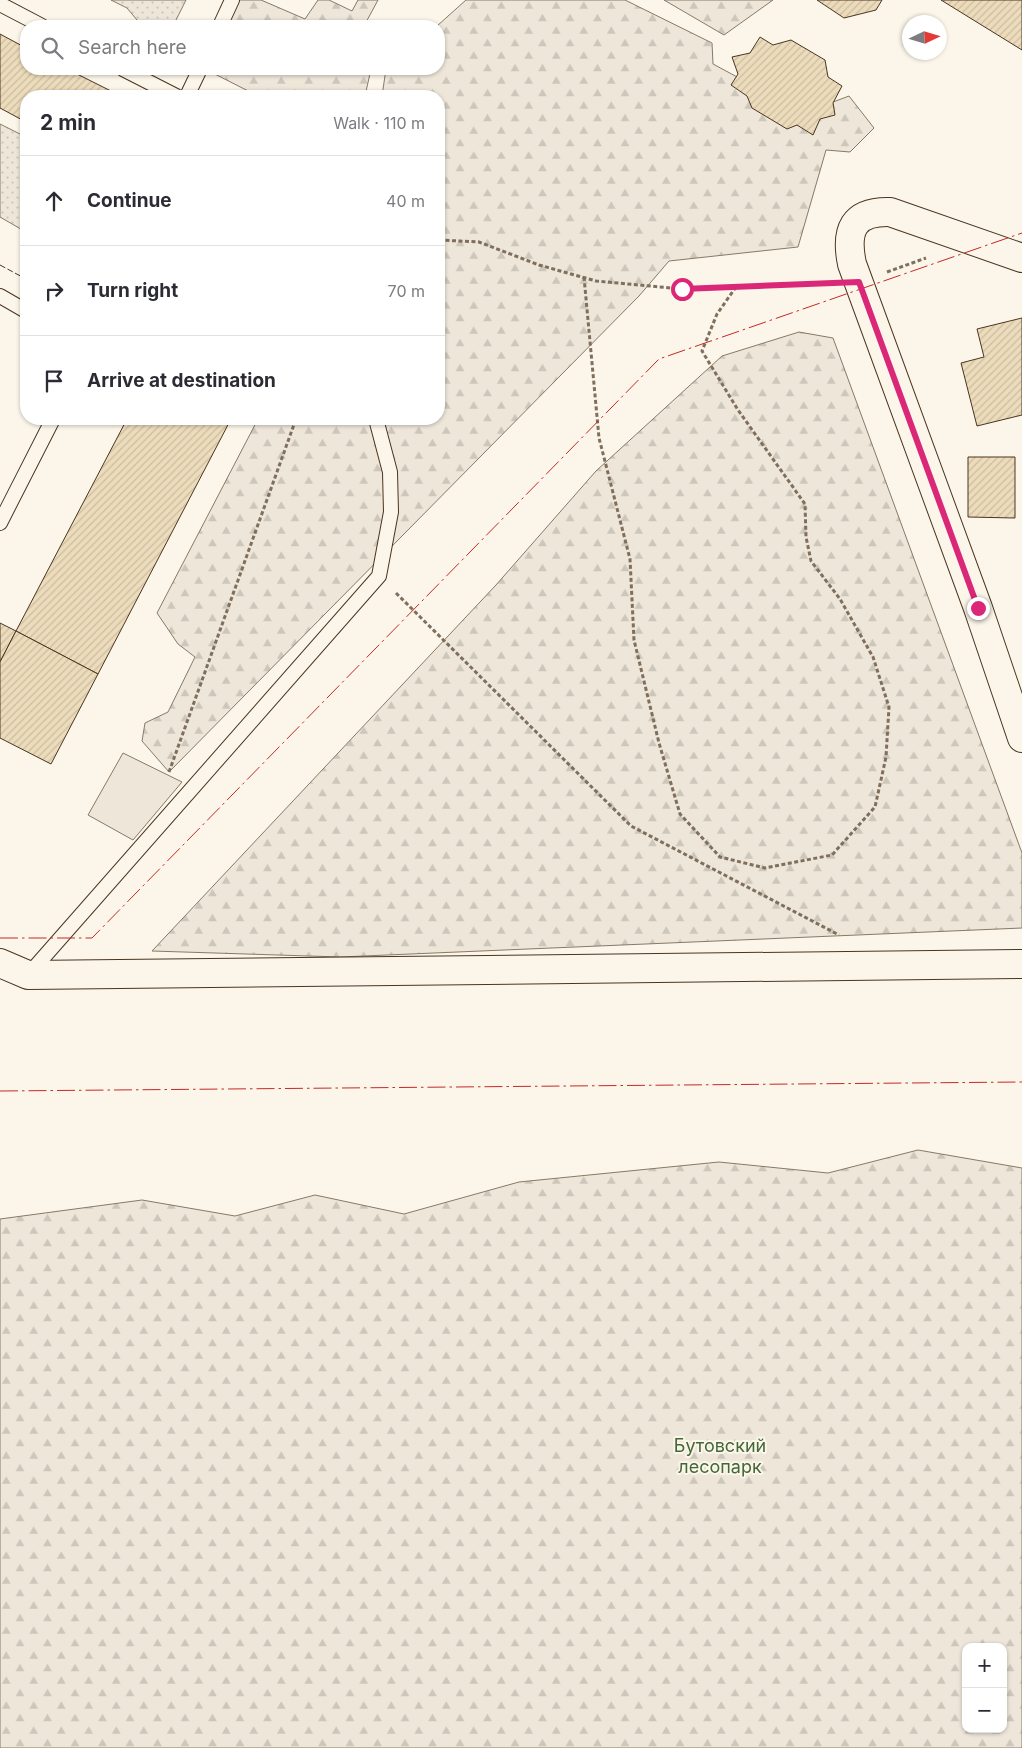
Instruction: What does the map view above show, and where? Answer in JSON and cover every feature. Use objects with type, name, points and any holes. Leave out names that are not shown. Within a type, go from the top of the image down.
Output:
[{"type":"street","points":[[1022,258],[890,212],[873,211],[858,219],[852,228],[848,248],[978,608],[1022,738]]},
{"type":"street","points":[[0,963],[28,975],[1022,964]]},
{"type":"lane","points":[[223,20],[232,0]]},
{"type":"lane","points":[[0,4],[31,20]]},
{"type":"lane","points":[[135,75],[164,90]]},
{"type":"lane","points":[[190,90],[197,75]]},
{"type":"lane","points":[[0,296],[20,308]]},
{"type":"lane","points":[[0,523],[50,425]]},
{"type":"lane","points":[[28,975],[379,576],[391,512],[390,472],[378,425]]},
{"type":"path","points":[[445,240],[479,242],[539,266],[596,281],[682,289],[859,282],[971,241]]},
{"type":"path","points":[[584,278],[599,438],[630,559],[634,640],[658,744],[680,814],[720,856],[765,868],[832,855],[875,807],[886,757],[889,707],[874,658],[840,599],[812,561],[806,537],[805,504],[738,410],[702,351],[717,314],[736,288]]},
{"type":"path","points":[[169,772],[294,425]]},
{"type":"path","points":[[379,576],[631,826],[843,938]]},
{"type":"green space","points":[[111,0],[186,0],[176,20],[137,20],[127,8]]},
{"type":"green space","points":[[230,0],[261,0],[305,19],[318,0],[329,0],[352,11],[358,0],[378,0],[367,20],[221,20]]},
{"type":"green space","points":[[466,0],[625,0],[712,43],[713,64],[804,113],[849,96],[874,128],[850,152],[826,150],[798,247],[669,261],[639,296],[169,772],[142,741],[145,723],[168,712],[195,657],[178,644],[157,613],[255,425],[445,425],[445,90],[383,90],[385,75],[445,75],[444,20]]},
{"type":"green space","points":[[664,0],[773,0],[724,35]]},
{"type":"green space","points":[[217,75],[370,75],[366,90],[246,90]]},
{"type":"green space","points":[[0,124],[20,134],[20,229],[0,217]]},
{"type":"green space","points":[[799,332],[833,338],[1022,853],[1022,928],[340,957],[152,951],[496,585],[596,471],[722,356]]},
{"type":"green space","points":[[123,753],[182,782],[133,840],[88,815]]},
{"type":"green space","name":"Бутовский лесопарк","points":[[918,1150],[1022,1168],[1022,1748],[0,1748],[0,1219],[142,1200],[235,1216],[315,1195],[404,1214],[519,1182],[719,1162],[828,1173]]},
{"type":"building","points":[[817,0],[882,0],[876,10],[844,18]]},
{"type":"building","points":[[941,0],[1022,0],[1022,50]]},
{"type":"building","points":[[0,34],[20,45],[20,75],[79,75],[109,90],[20,90],[20,119],[0,108]]},
{"type":"building","points":[[760,37],[773,45],[791,40],[825,60],[828,77],[842,86],[833,103],[835,115],[820,119],[813,135],[797,125],[787,129],[752,108],[747,96],[731,85],[738,74],[732,57],[750,53]]},
{"type":"building","points":[[1022,318],[1022,415],[977,426],[961,363],[984,357],[977,329]]},
{"type":"building","points":[[124,425],[228,425],[98,674],[16,631]]},
{"type":"building","points":[[968,457],[1015,457],[1015,518],[968,517]]},
{"type":"building","points":[[0,623],[16,631],[0,662]]},
{"type":"building","points":[[16,631],[98,674],[51,764],[0,738],[0,662]]},
{"type":"fence","points":[[0,265],[20,276]]},
{"type":"power","points":[[0,938],[92,938],[659,359],[1022,233]]},
{"type":"power","points":[[0,1091],[1022,1082]]},
{"type":"route","points":[[682,289],[859,282],[978,608]]}]
